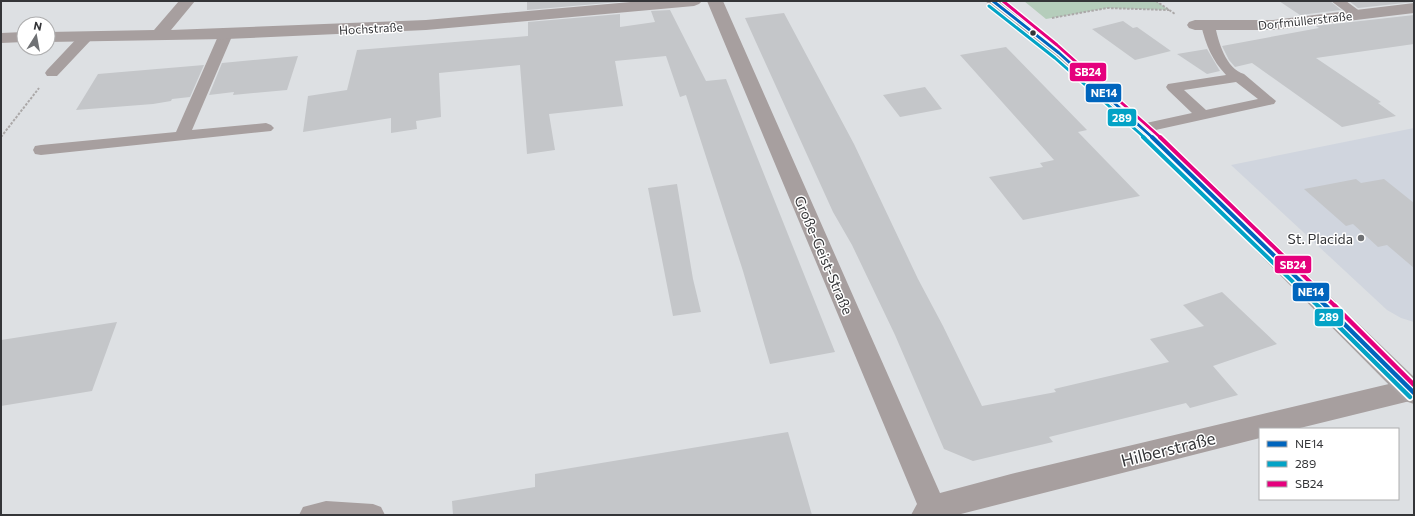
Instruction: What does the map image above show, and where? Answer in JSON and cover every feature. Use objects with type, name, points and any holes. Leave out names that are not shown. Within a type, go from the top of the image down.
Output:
[{"type":"main road","points":[[993,1],[1059,54],[1181,163],[1413,391]]},
{"type":"street","points":[[158,36],[187,1]]},
{"type":"street","name":"Hochstraße","points":[[56,37],[226,34],[426,25],[694,1]]},
{"type":"street","name":"Große-Geist-Straße","points":[[715,1],[929,512]]},
{"type":"street","name":"Dorfmüllerstraße","points":[[1202,25],[1273,25],[1414,8]]},
{"type":"street","points":[[1,38],[16,37]]},
{"type":"street","name":"Hilberstraße","points":[[929,512],[1019,485],[1413,391]]},
{"type":"lane","points":[[1337,1],[1359,15]]},
{"type":"lane","points":[[1202,25],[1220,60],[1236,77]]},
{"type":"lane","points":[[182,136],[226,34]]},
{"type":"lane","points":[[52,73],[86,37]]},
{"type":"lane","points":[[1142,128],[1202,114],[1269,101],[1242,79],[1236,77],[1173,87],[1202,114]]},
{"type":"lane","points":[[41,150],[266,128]]},
{"type":"lane","points":[[311,515],[326,512],[373,515]]},
{"type":"path","points":[[1046,19],[1107,8],[1169,10],[1156,1]]},
{"type":"path","points":[[1,137],[19,112],[52,73]]},
{"type":"shaded area","name":"St. Placida","points":[[1414,128],[1414,322],[1401,318],[1387,310],[1231,165]]},
{"type":"green space","points":[[1024,1],[1156,1],[1169,10],[1107,8],[1046,19]]},
{"type":"building","points":[[527,1],[619,1],[619,2],[527,10]]},
{"type":"building","points":[[1279,1],[1330,1],[1341,10],[1300,15]]},
{"type":"building","points":[[1349,1],[1414,1],[1414,2],[1358,8]]},
{"type":"building","points":[[670,10],[706,81],[726,79],[835,352],[770,364],[743,271],[686,95],[680,97],[666,56],[615,61],[623,106],[549,114],[555,150],[527,154],[520,65],[439,73],[441,117],[416,121],[417,129],[391,133],[391,118],[303,132],[308,96],[347,90],[357,50],[528,36],[528,22],[620,14],[620,27],[655,22],[651,11]]},
{"type":"building","points":[[784,13],[854,144],[918,279],[982,406],[1056,392],[1054,389],[1169,362],[1150,339],[1204,326],[1183,305],[1222,292],[1277,344],[1213,366],[1238,395],[1190,408],[1186,403],[1049,437],[1053,442],[973,461],[944,449],[895,335],[852,245],[833,212],[745,18]]},
{"type":"building","points":[[1414,15],[1414,44],[1316,58],[1381,102],[1378,103],[1396,116],[1342,127],[1252,63],[1235,67],[1229,60],[1222,46],[1319,28],[1316,26]]},
{"type":"building","points":[[1123,21],[1133,28],[1137,27],[1171,51],[1135,60],[1092,29]]},
{"type":"building","points":[[1006,47],[1087,130],[1078,132],[1140,196],[1023,220],[989,177],[1043,167],[1040,163],[1054,160],[960,55]]},
{"type":"building","points":[[1207,49],[1220,71],[1207,74],[1177,54]]},
{"type":"building","points":[[298,56],[287,90],[233,95],[234,92],[209,95],[222,63]]},
{"type":"building","points":[[204,65],[190,97],[172,99],[171,101],[153,104],[76,110],[98,74]]},
{"type":"building","points":[[925,87],[942,109],[900,117],[883,95]]},
{"type":"building","points":[[1356,179],[1361,183],[1384,179],[1414,203],[1414,268],[1387,245],[1378,247],[1353,224],[1346,226],[1304,189]]},
{"type":"building","points":[[677,184],[693,279],[701,312],[673,316],[648,188]]},
{"type":"building","points":[[117,322],[92,391],[1,406],[1,340]]},
{"type":"building","points":[[788,432],[812,515],[453,515],[452,501],[535,487],[535,474]]},
{"type":"transit line","name":"NE14","points":[[993,1],[1059,53],[1169,152],[1414,393]]},
{"type":"transit line","name":"SB24","points":[[1003,1],[1057,45],[1162,139],[1264,236],[1414,385]]},
{"type":"transit line","name":"289","points":[[989,6],[1055,58],[1165,156],[1410,397]]},
{"type":"place","name":"St. Placida","points":[[1361,238]]}]
